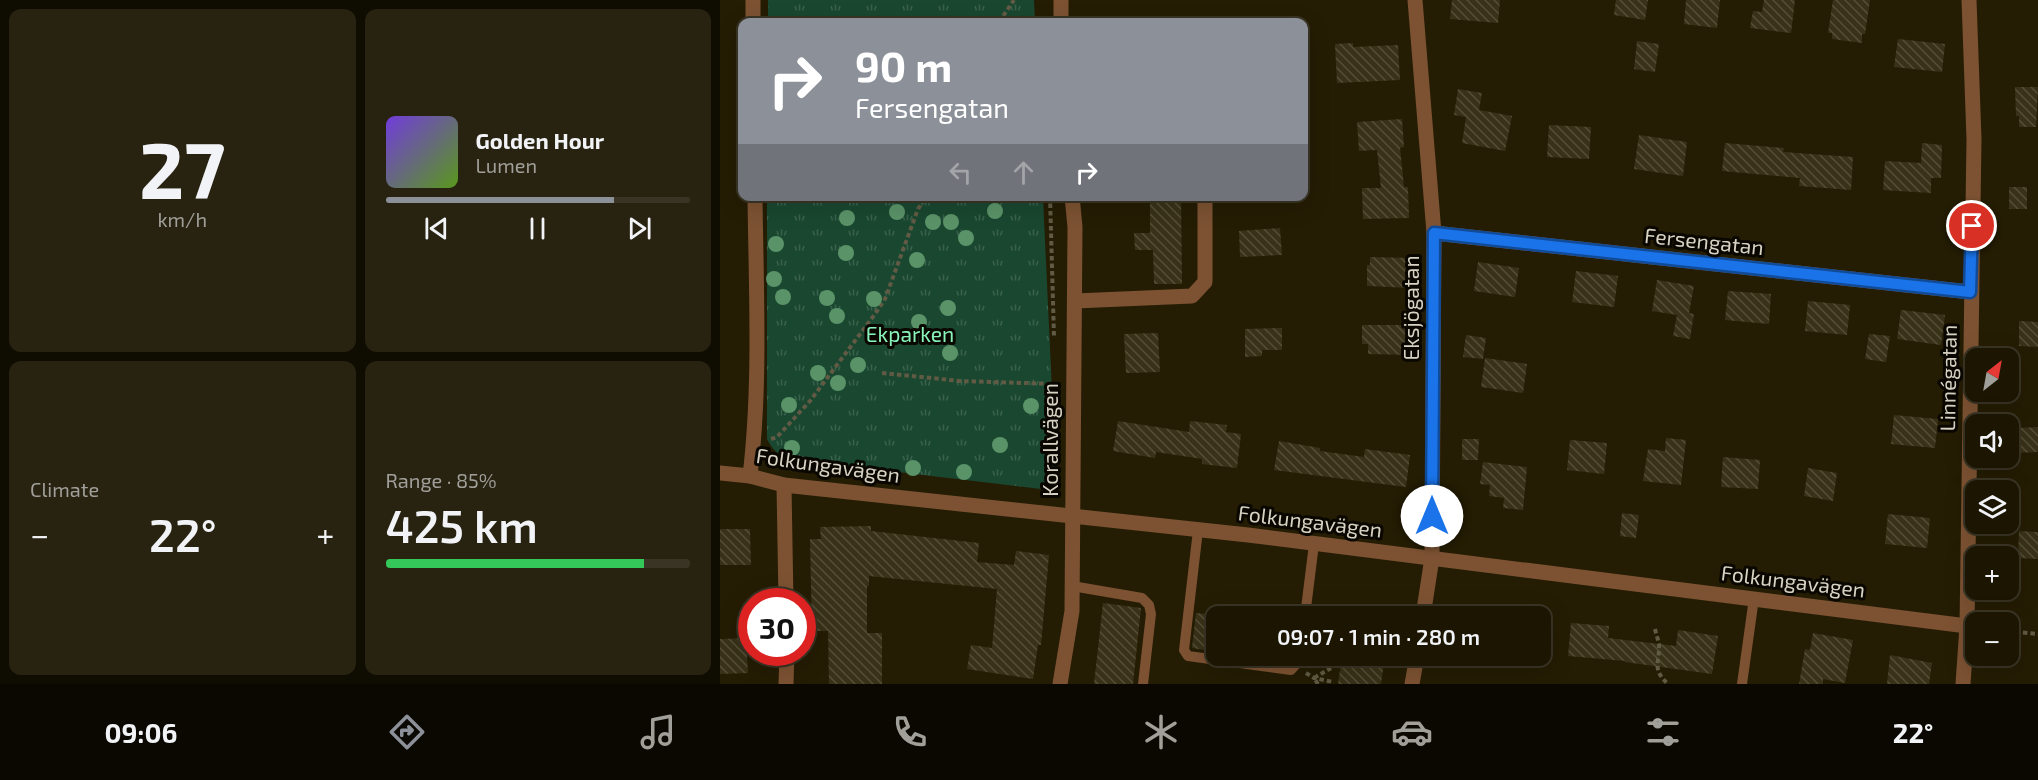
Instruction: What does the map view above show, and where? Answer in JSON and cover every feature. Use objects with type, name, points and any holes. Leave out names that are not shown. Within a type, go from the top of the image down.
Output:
[{"type":"street","points":[[753,0],[753,18]]},
{"type":"street","points":[[1061,0],[1061,18]]},
{"type":"street","name":"Eksjögatan","points":[[1415,0],[1434,233],[1432,558],[1425,606]]},
{"type":"street","name":"Linnégatan","points":[[1967,612],[1974,139],[1969,0]]},
{"type":"street","points":[[750,476],[756,334],[754,201]]},
{"type":"street","name":"Korallvägen","points":[[1060,684],[1072,611],[1072,384],[1075,301],[1075,227],[1072,201]]},
{"type":"street","points":[[1075,301],[1192,296],[1204,282],[1205,201]]},
{"type":"street","name":"Fersengatan","points":[[1434,233],[1970,292]]},
{"type":"street","name":"Folkungavägen","points":[[720,473],[750,476],[784,485],[1198,530],[1965,626]]},
{"type":"street","points":[[784,485],[786,588]]},
{"type":"street","name":"Linnégatan","points":[[1963,684],[1965,655]]},
{"type":"street","points":[[786,684],[787,666]]},
{"type":"street","points":[[1412,684],[1415,666]]},
{"type":"lane","points":[[1198,530],[1184,650],[1188,656],[1206,659]]},
{"type":"lane","points":[[1306,606],[1314,544]]},
{"type":"lane","points":[[1072,586],[1142,598],[1149,605],[1151,614],[1143,684]]},
{"type":"lane","points":[[1742,684],[1754,598]]},
{"type":"lane","points":[[1257,666],[1285,670],[1291,670],[1296,666]]},
{"type":"path","points":[[1002,18],[1014,0]]},
{"type":"path","points":[[753,446],[777,437],[810,401],[875,314],[885,298],[918,209],[924,201]]},
{"type":"path","points":[[882,373],[960,381],[1072,384]]},
{"type":"path","points":[[1655,629],[1659,644],[1656,665],[1660,677],[1668,684]]},
{"type":"path","points":[[2019,632],[2038,634]]},
{"type":"path","points":[[1296,666],[1314,678],[1333,682]]},
{"type":"path","points":[[1314,678],[1335,666]]},
{"type":"path","points":[[1314,678],[1318,684]]},
{"type":"green space","points":[[768,0],[1034,0],[1035,18],[768,18]]},
{"type":"green space","name":"Ekparken","points":[[767,201],[1043,201],[1056,478],[1049,487],[1041,489],[788,459],[775,451],[767,439]]},
{"type":"building","points":[[1452,0],[1500,0],[1498,23],[1450,19]]},
{"type":"building","points":[[1616,0],[1648,0],[1645,20],[1614,15]]},
{"type":"building","points":[[1686,0],[1720,0],[1717,28],[1684,24]]},
{"type":"building","points":[[1764,0],[1795,0],[1791,33],[1750,28],[1753,11],[1762,12]]},
{"type":"building","points":[[1833,0],[1870,0],[1862,43],[1832,39],[1832,33],[1828,33]]},
{"type":"building","points":[[1898,39],[1945,44],[1942,72],[1894,67]]},
{"type":"building","points":[[1637,41],[1659,44],[1655,72],[1634,69]]},
{"type":"building","points":[[1353,43],[1353,47],[1398,45],[1400,80],[1337,83],[1335,44]]},
{"type":"building","points":[[2015,87],[2038,87],[2036,127],[2019,127],[2019,116],[2016,116]]},
{"type":"building","points":[[1458,89],[1482,93],[1479,110],[1512,116],[1505,151],[1462,143],[1466,117],[1454,115]]},
{"type":"building","points":[[1402,119],[1404,147],[1400,148],[1404,187],[1408,187],[1409,218],[1363,219],[1362,188],[1381,188],[1377,150],[1359,151],[1357,122]]},
{"type":"building","points":[[1549,125],[1591,127],[1589,159],[1547,157]]},
{"type":"building","points":[[1639,135],[1687,142],[1683,176],[1634,169]]},
{"type":"building","points":[[1725,143],[1784,148],[1783,152],[1853,157],[1851,190],[1799,186],[1800,178],[1722,171]]},
{"type":"building","points":[[1922,143],[1942,145],[1941,178],[1931,178],[1931,193],[1883,190],[1885,161],[1921,163]]},
{"type":"building","points":[[2009,187],[2027,187],[2027,209],[2009,209]]},
{"type":"building","points":[[1150,201],[1181,201],[1182,284],[1154,284],[1153,250],[1135,250],[1134,233],[1150,233]]},
{"type":"building","points":[[1280,228],[1282,255],[1240,257],[1239,231]]},
{"type":"building","points":[[1370,257],[1411,258],[1410,288],[1367,286],[1367,265],[1370,265]]},
{"type":"building","points":[[1478,262],[1519,268],[1515,297],[1474,291]]},
{"type":"building","points":[[1576,271],[1618,276],[1614,307],[1572,302]]},
{"type":"building","points":[[1657,280],[1694,286],[1689,313],[1694,314],[1690,339],[1673,336],[1677,315],[1652,311]]},
{"type":"building","points":[[1728,291],[1771,294],[1769,324],[1725,320]]},
{"type":"building","points":[[1808,301],[1850,305],[1847,335],[1805,331]]},
{"type":"building","points":[[1901,310],[1945,315],[1941,345],[1897,339]]},
{"type":"building","points":[[2019,321],[2038,322],[2038,347],[2019,346]]},
{"type":"building","points":[[1362,325],[1410,325],[1410,355],[1368,354],[1368,344],[1362,344]]},
{"type":"building","points":[[1282,328],[1282,350],[1262,350],[1262,356],[1245,357],[1245,329]]},
{"type":"building","points":[[1158,333],[1160,372],[1126,373],[1124,334]]},
{"type":"building","points":[[1869,334],[1890,336],[1886,362],[1865,359]]},
{"type":"building","points":[[1466,335],[1486,338],[1483,359],[1463,357]]},
{"type":"building","points":[[1485,358],[1527,364],[1523,393],[1481,387]]},
{"type":"building","points":[[1894,415],[1938,419],[1935,448],[1891,444]]},
{"type":"building","points":[[1118,421],[1189,432],[1190,421],[1227,425],[1226,432],[1241,434],[1237,468],[1202,464],[1202,459],[1156,452],[1155,458],[1113,451]]},
{"type":"building","points":[[2038,427],[2038,452],[2019,453],[2019,428]]},
{"type":"building","points":[[1666,438],[1686,440],[1681,485],[1643,481],[1648,449],[1665,451]]},
{"type":"building","points":[[1462,439],[1479,439],[1478,460],[1462,460]]},
{"type":"building","points":[[1570,440],[1607,443],[1604,474],[1567,470]]},
{"type":"building","points":[[1279,441],[1320,448],[1320,451],[1364,457],[1365,449],[1410,455],[1406,487],[1274,470]]},
{"type":"building","points":[[1723,457],[1760,460],[1758,489],[1721,487]]},
{"type":"building","points":[[1483,462],[1527,467],[1523,510],[1503,508],[1504,498],[1489,496],[1490,485],[1480,484]]},
{"type":"building","points":[[1808,468],[1837,473],[1833,501],[1804,496]]},
{"type":"building","points":[[1622,513],[1639,515],[1636,538],[1620,536]]},
{"type":"building","points":[[1888,514],[1930,518],[1927,548],[1885,544]]},
{"type":"building","points":[[871,526],[871,531],[979,543],[977,562],[1014,565],[1016,551],[1049,555],[1041,645],[1038,645],[1033,679],[967,669],[971,645],[992,648],[997,589],[869,576],[867,633],[882,633],[882,684],[829,684],[828,631],[816,631],[816,588],[811,588],[810,539],[821,539],[820,527]]},
{"type":"building","points":[[720,529],[750,529],[751,565],[720,565]]},
{"type":"building","points":[[2019,531],[2038,532],[2038,559],[2019,558]]},
{"type":"building","points":[[1103,603],[1141,608],[1133,684],[1094,684]]},
{"type":"building","points":[[1196,613],[1206,614],[1206,650],[1192,648]]},
{"type":"building","points":[[1571,623],[1609,626],[1608,638],[1676,646],[1678,630],[1718,636],[1712,674],[1625,661],[1568,656]]},
{"type":"building","points":[[1813,633],[1853,640],[1845,683],[1823,679],[1823,684],[1799,684],[1805,649],[1810,650]]},
{"type":"building","points":[[738,638],[738,666],[748,666],[748,673],[720,674],[720,639]]},
{"type":"building","points":[[1890,655],[1932,663],[1929,684],[1887,684]]},
{"type":"building","points":[[1341,666],[1384,666],[1381,684],[1338,684]]},
{"type":"route","points":[[1432,516],[1434,233],[1970,292],[1972,226]]}]
